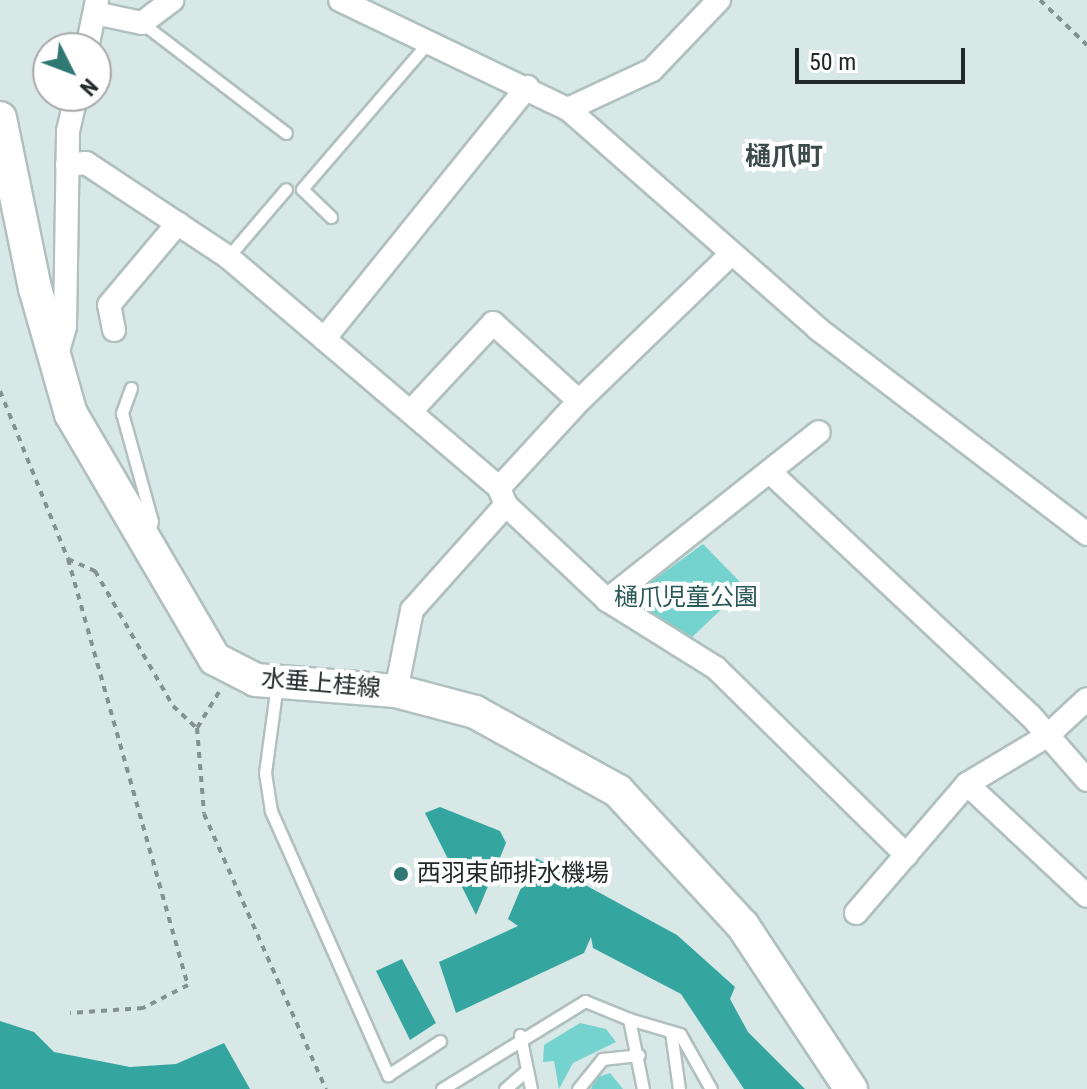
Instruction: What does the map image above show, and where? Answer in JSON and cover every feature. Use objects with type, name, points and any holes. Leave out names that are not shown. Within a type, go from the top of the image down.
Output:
[{"type":"main road","name":"水垂上桂線","points":[[0,118],[55,363],[71,414],[191,628],[231,673],[277,683],[396,691],[475,712],[618,791],[743,926],[851,1089]]},
{"type":"street","points":[[91,32],[96,7],[142,23],[172,0]]},
{"type":"street","points":[[340,0],[425,46],[527,87],[568,109],[731,254],[1087,534]]},
{"type":"street","points":[[568,109],[652,70],[719,0]]},
{"type":"street","points":[[324,339],[527,87]]},
{"type":"street","points":[[55,363],[65,326],[67,165],[74,112]]},
{"type":"street","points":[[67,165],[86,163],[228,257],[412,410],[607,600],[716,668],[906,855]]},
{"type":"street","points":[[114,330],[109,305],[178,223]]},
{"type":"street","points":[[396,691],[412,610],[579,401],[731,254]]},
{"type":"street","points":[[412,410],[493,323],[579,401]]},
{"type":"street","points":[[607,600],[819,432]]},
{"type":"street","points":[[771,473],[1047,736],[1087,780]]},
{"type":"street","points":[[856,913],[967,784],[1047,736],[1087,699]]},
{"type":"street","points":[[967,784],[1087,896]]},
{"type":"lane","points":[[142,23],[286,133]]},
{"type":"lane","points":[[331,217],[302,189],[425,46]]},
{"type":"lane","points":[[228,257],[286,189]]},
{"type":"lane","points":[[131,388],[122,413],[152,521],[143,547]]},
{"type":"lane","points":[[277,683],[265,773],[271,811],[388,1075],[440,1041]]},
{"type":"lane","points":[[442,1089],[520,1035],[585,1001],[671,1032],[699,1059],[711,1089]]},
{"type":"lane","points":[[629,1019],[639,1055],[643,1089]]},
{"type":"lane","points":[[671,1032],[679,1089]]},
{"type":"lane","points":[[520,1035],[531,1089]]},
{"type":"lane","points":[[578,1089],[602,1059],[639,1055]]},
{"type":"lane","points":[[505,1089],[527,1070]]},
{"type":"path","points":[[1040,0],[1087,45]]},
{"type":"path","points":[[0,391],[68,559],[188,985],[143,1008],[70,1013]]},
{"type":"path","points":[[68,559],[95,571],[173,706],[197,728]]},
{"type":"path","points":[[231,673],[197,728],[204,814],[326,1089]]},
{"type":"green space","name":"樋爪児童公園","points":[[703,544],[745,587],[689,640],[636,608],[636,593]]},
{"type":"green space","points":[[580,1023],[606,1029],[616,1042],[573,1063],[559,1089],[554,1061],[543,1062],[544,1045]]},
{"type":"green space","points":[[610,1073],[623,1089],[591,1089],[595,1078]]},
{"type":"shaded area","points":[[440,807],[500,831],[506,843],[476,915],[425,813]]},
{"type":"shaded area","points":[[534,857],[677,935],[735,987],[730,999],[748,1032],[805,1089],[744,1089],[681,994],[593,948],[591,937],[584,953],[456,1013],[439,962],[518,926],[508,919]]},
{"type":"shaded area","points":[[402,959],[436,1023],[410,1040],[376,971]]},
{"type":"shaded area","points":[[0,1021],[34,1032],[54,1052],[130,1067],[176,1064],[224,1043],[250,1089],[0,1089]]},
{"type":"place","name":"西羽束師排水機場","points":[[401,874]]},
{"type":"district","name":"樋爪町","points":[[784,157]]}]
